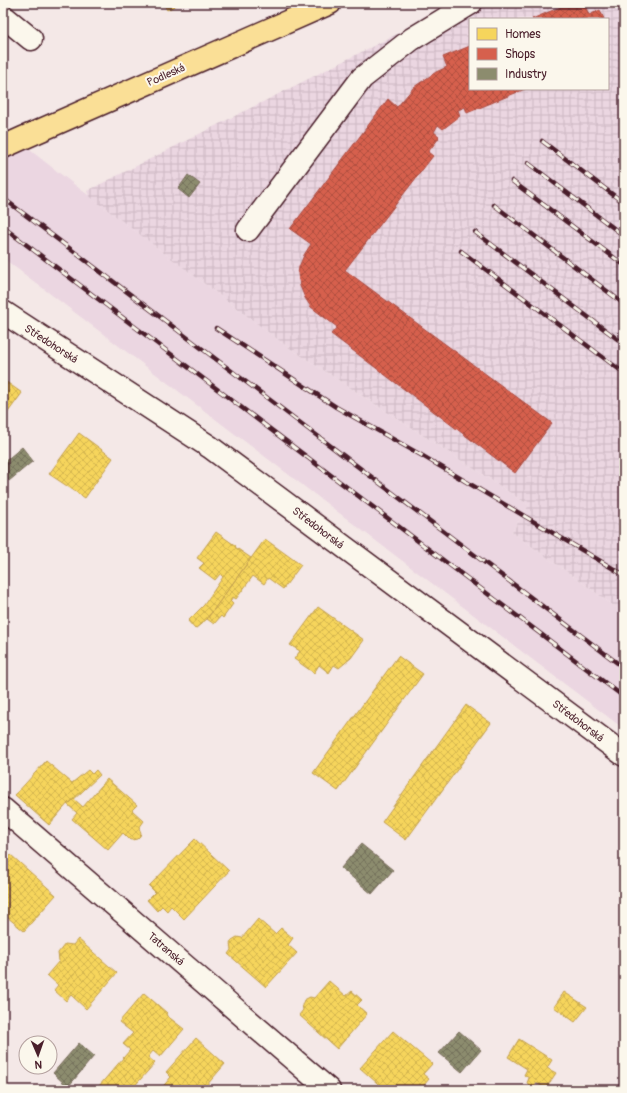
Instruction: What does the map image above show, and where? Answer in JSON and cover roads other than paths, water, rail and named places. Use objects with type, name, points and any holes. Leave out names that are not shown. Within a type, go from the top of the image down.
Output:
[{"type":"main road","name":"Podleská","points":[[3,147],[330,3]]},
{"type":"street","points":[[248,230],[362,78],[412,39],[471,3]]},
{"type":"street","points":[[3,16],[30,39]]},
{"type":"street","name":"Středohorská","points":[[3,312],[210,447],[624,755]]},
{"type":"street","name":"Tatranská","points":[[3,809],[329,1090]]},
{"type":"railway","points":[[542,141],[624,203]]},
{"type":"railway","points":[[528,163],[624,236]]},
{"type":"railway","points":[[512,181],[624,265]]},
{"type":"railway","points":[[3,198],[624,668]]},
{"type":"railway","points":[[494,205],[624,304]]},
{"type":"railway","points":[[3,227],[624,697]]},
{"type":"railway","points":[[475,232],[624,344]]},
{"type":"railway","points":[[461,251],[624,373]]},
{"type":"railway","points":[[216,328],[336,407],[421,455],[624,575]]}]
